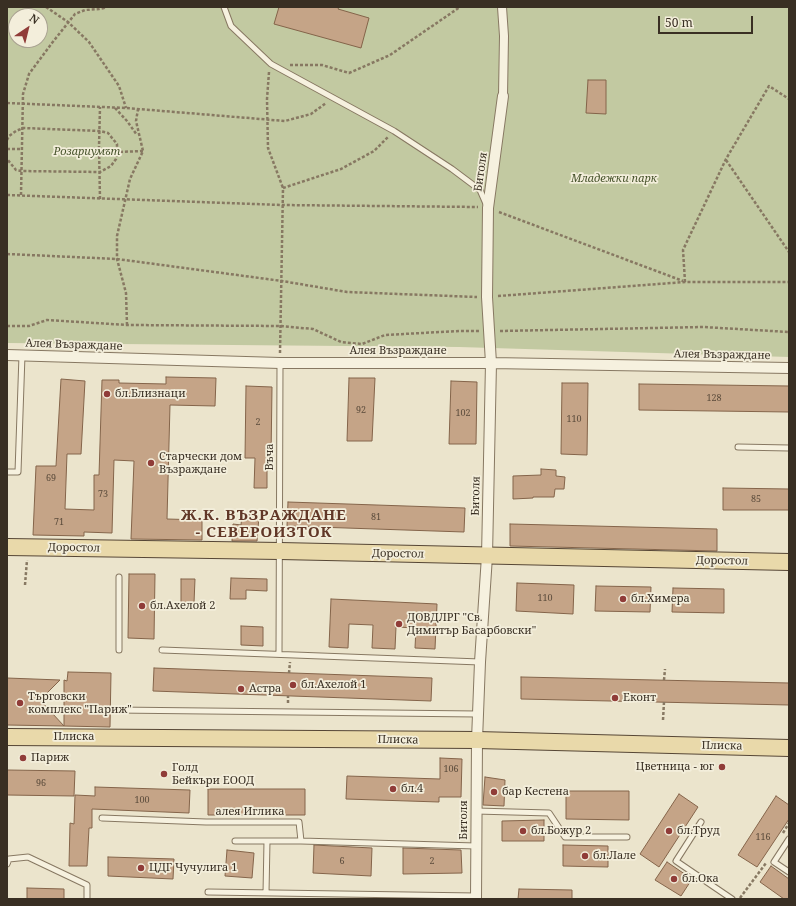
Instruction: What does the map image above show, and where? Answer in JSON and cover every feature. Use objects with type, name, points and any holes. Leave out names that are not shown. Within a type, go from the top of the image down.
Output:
[{"type":"main road","name":"Доростол","points":[[7,547],[280,551],[789,562]]},
{"type":"main road","name":"Плиска","points":[[7,737],[477,740],[789,748]]},
{"type":"street","points":[[502,7],[504,36],[504,96]]},
{"type":"street","name":"Битоля","points":[[476,897],[477,714],[487,556],[492,363],[487,297],[488,208],[504,96]]},
{"type":"street","name":"Алея Възраждане","points":[[7,355],[280,363],[492,363],[789,368]]},
{"type":"lane","points":[[224,7],[232,26],[271,64],[394,131],[452,169],[480,190],[488,208]]},
{"type":"lane","points":[[7,472],[18,472],[22,355]]},
{"type":"lane","name":"Въча","points":[[279,654],[280,363]]},
{"type":"lane","points":[[738,447],[789,448]]},
{"type":"lane","points":[[119,577],[119,650]]},
{"type":"lane","points":[[162,650],[480,662]]},
{"type":"lane","points":[[115,710],[477,714]]},
{"type":"lane","points":[[476,811],[549,813],[565,836],[627,837]]},
{"type":"lane","name":"алея Иглика","points":[[102,818],[206,822],[299,822],[301,841]]},
{"type":"lane","points":[[701,822],[676,860],[732,899]]},
{"type":"lane","points":[[789,839],[774,862],[789,872]]},
{"type":"lane","points":[[235,841],[301,841],[476,846]]},
{"type":"lane","points":[[266,894],[267,841]]},
{"type":"lane","points":[[7,864],[9,859],[28,857],[87,885],[87,899]]},
{"type":"lane","points":[[208,892],[476,897]]},
{"type":"path","points":[[46,7],[68,22],[89,42],[119,86],[126,108]]},
{"type":"path","points":[[21,195],[23,94],[29,74],[68,22],[76,14],[85,10],[100,9],[104,7]]},
{"type":"path","points":[[280,363],[283,188],[268,148],[268,72],[271,64],[322,65],[349,73],[390,55],[460,7]]},
{"type":"path","points":[[685,282],[683,250],[726,159],[769,86],[789,99]]},
{"type":"path","points":[[7,103],[126,108],[285,121],[311,114],[334,98]]},
{"type":"path","points":[[100,107],[100,198]]},
{"type":"path","points":[[115,108],[127,121],[139,138]]},
{"type":"path","points":[[127,324],[126,292],[116,258],[117,236],[130,179],[143,151],[136,121],[138,109]]},
{"type":"path","points":[[7,140],[9,136],[23,128],[100,131],[108,133],[117,144],[116,159],[111,166],[100,172],[21,171],[16,170],[7,159]]},
{"type":"path","points":[[283,188],[341,169],[374,151],[394,131]]},
{"type":"path","points":[[7,150],[21,149]]},
{"type":"path","points":[[100,151],[143,151]]},
{"type":"path","points":[[726,159],[789,252]]},
{"type":"path","points":[[7,195],[282,205],[488,208],[685,282]]},
{"type":"path","points":[[7,254],[116,258],[282,281],[347,292],[487,297],[685,282],[789,282]]},
{"type":"path","points":[[7,326],[29,326],[47,320],[127,324],[280,326],[313,329],[341,342],[362,344],[385,335],[459,331],[703,327],[789,332]]},
{"type":"path","points":[[25,585],[28,548]]},
{"type":"path","points":[[664,680],[665,669]]},
{"type":"path","points":[[663,720],[664,702]]},
{"type":"green space","name":"Младежки парк","points":[[7,7],[786,7],[789,9],[789,357],[459,347],[7,343]]},
{"type":"building","points":[[279,7],[339,7],[338,9],[369,18],[361,48],[274,24]]},
{"type":"building","points":[[588,80],[606,80],[606,114],[586,113]]},
{"type":"building","points":[[166,377],[216,378],[215,406],[170,405],[167,519],[202,520],[202,540],[131,539],[134,461],[114,460],[112,533],[84,532],[84,536],[33,535],[36,466],[56,466],[61,379],[85,381],[81,454],[67,454],[65,509],[94,510],[94,475],[99,475],[102,380],[119,380],[119,383],[166,384]]},
{"type":"building","points":[[349,378],[375,378],[372,441],[347,441]]},
{"type":"building","points":[[451,381],[477,382],[476,444],[449,444]]},
{"type":"building","points":[[562,383],[588,383],[587,455],[561,454]]},
{"type":"building","points":[[639,384],[789,386],[789,412],[639,410]]},
{"type":"building","points":[[246,386],[272,387],[271,458],[267,458],[267,488],[254,488],[255,458],[245,458]]},
{"type":"building","points":[[541,469],[556,470],[556,476],[565,477],[564,489],[555,489],[554,497],[513,499],[513,476],[541,475]]},
{"type":"building","points":[[723,488],[789,489],[789,510],[723,510]]},
{"type":"building","points":[[288,502],[465,508],[464,532],[287,526]]},
{"type":"building","points":[[242,514],[259,516],[257,541],[232,541],[233,524],[241,525]]},
{"type":"building","points":[[510,524],[717,529],[717,551],[510,546]]},
{"type":"building","name":"бл.Ахелой 2","points":[[129,574],[155,574],[154,639],[128,638]]},
{"type":"building","points":[[231,578],[267,579],[267,591],[246,590],[246,599],[230,599]]},
{"type":"building","points":[[181,579],[195,579],[194,603],[181,603]]},
{"type":"building","points":[[517,583],[574,585],[573,614],[516,611]]},
{"type":"building","name":"бл.Химера","points":[[596,586],[651,587],[650,612],[595,611]]},
{"type":"building","points":[[673,588],[724,589],[724,613],[672,612]]},
{"type":"building","name":"ДОВДЛРГ \"Св. Димитър Басарбовски\"","points":[[331,599],[437,604],[435,649],[415,648],[416,628],[396,627],[395,649],[372,648],[373,625],[349,624],[348,648],[329,647]]},
{"type":"building","points":[[241,626],[263,627],[263,646],[241,645]]},
{"type":"building","name":"бл.Ахелой 1","points":[[154,668],[432,678],[431,701],[153,691]]},
{"type":"building","points":[[68,672],[111,673],[110,727],[64,726],[64,680],[67,681]]},
{"type":"building","points":[[521,677],[789,683],[789,705],[521,699]]},
{"type":"building","name":"Търговски комплекс \"Париж\"","points":[[7,678],[60,680],[40,700],[64,726],[7,725]]},
{"type":"building","name":"бл.4","points":[[440,758],[462,759],[461,797],[439,797],[439,802],[346,799],[347,776],[440,779]]},
{"type":"building","points":[[7,770],[75,771],[74,796],[7,795]]},
{"type":"building","name":"бар Кестена","points":[[485,777],[505,780],[504,806],[483,805]]},
{"type":"building","points":[[95,787],[190,790],[189,813],[92,809],[92,828],[89,828],[87,866],[69,866],[70,823],[74,824],[75,795],[95,796]]},
{"type":"building","points":[[208,789],[305,789],[305,815],[208,815]]},
{"type":"building","points":[[566,791],[629,791],[629,820],[566,819]]},
{"type":"building","name":"бл.Труд","points":[[679,794],[698,807],[659,867],[640,854]]},
{"type":"building","points":[[776,796],[789,805],[789,819],[757,867],[738,855]]},
{"type":"building","name":"бл.Божур 2","points":[[544,820],[544,841],[502,841],[502,821]]},
{"type":"building","points":[[314,845],[372,848],[371,876],[313,873]]},
{"type":"building","name":"бл.Лале","points":[[563,845],[608,846],[608,867],[563,866]]},
{"type":"building","points":[[403,848],[461,850],[462,873],[403,874]]},
{"type":"building","points":[[227,850],[254,853],[252,878],[225,876]]},
{"type":"building","name":"ЦДГ Чучулига 1","points":[[108,857],[174,859],[173,879],[108,876]]},
{"type":"building","name":"бл.Ока","points":[[667,862],[692,879],[681,896],[655,880]]},
{"type":"building","points":[[771,866],[789,879],[789,899],[784,899],[760,882]]},
{"type":"building","points":[[27,888],[64,889],[64,899],[27,899]]},
{"type":"building","points":[[519,889],[572,890],[572,899],[518,899]]},
{"type":"place","name":"бл.Близнаци","points":[[107,394]]},
{"type":"place","name":"Старчески дом Възраждане","points":[[151,463]]},
{"type":"place","name":"бл.Химера","points":[[623,599]]},
{"type":"place","name":"бл.Ахелой 2","points":[[142,606]]},
{"type":"place","name":"ДОВДЛРГ \"Св. Димитър Басарбовски\"","points":[[399,624]]},
{"type":"place","name":"бл.Ахелой 1","points":[[293,685]]},
{"type":"place","name":"Астра","points":[[241,689]]},
{"type":"place","name":"Еконт","points":[[615,698]]},
{"type":"place","name":"Търговски комплекс \"Париж\"","points":[[20,703]]},
{"type":"place","name":"Париж","points":[[23,758]]},
{"type":"place","name":"Цветница - юг","points":[[722,767]]},
{"type":"place","name":"Голд Бейкъри ЕООД","points":[[164,774]]},
{"type":"place","name":"бл.4","points":[[393,789]]},
{"type":"place","name":"бар Кестена","points":[[494,792]]},
{"type":"place","name":"бл.Божур 2","points":[[523,831]]},
{"type":"place","name":"бл.Труд","points":[[669,831]]},
{"type":"place","name":"бл.Лале","points":[[585,856]]},
{"type":"place","name":"ЦДГ Чучулига 1","points":[[141,868]]},
{"type":"place","name":"бл.Ока","points":[[674,879]]},
{"type":"district","name":"Ж.К. ВЪЗРАЖДАНЕ - СЕВЕРОИЗТОК","points":[[264,524]]},
{"type":"park label","name":"Розариумът","points":[[87,152]]}]
